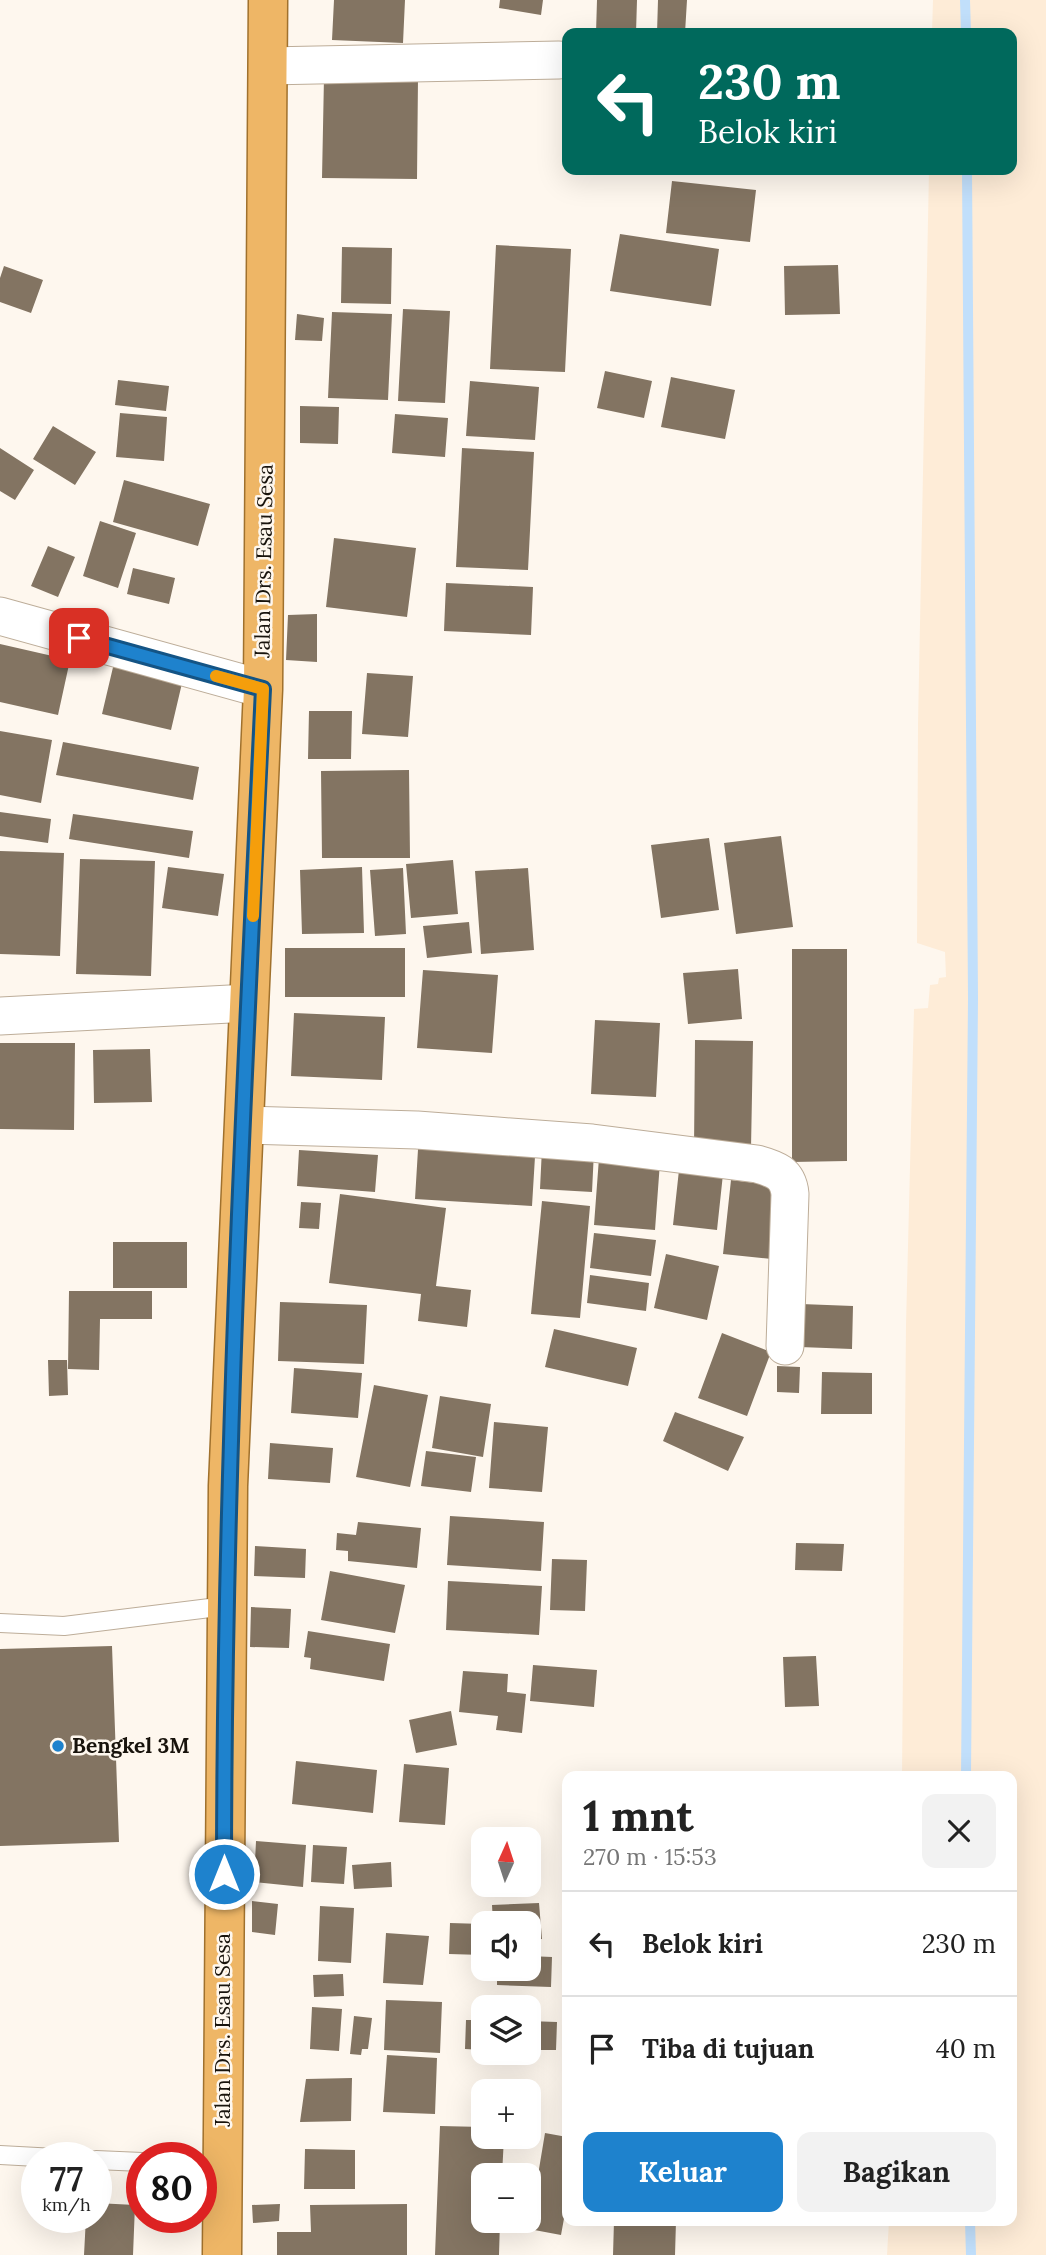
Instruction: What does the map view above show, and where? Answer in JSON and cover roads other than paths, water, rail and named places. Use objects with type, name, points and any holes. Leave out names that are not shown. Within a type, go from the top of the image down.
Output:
[{"type":"highway","name":"Jalan Drs. Esau Sesa","points":[[213,2142],[231,1365],[263,689],[268,0]]},
{"type":"highway","name":"Jalan Drs. Esau Sesa","points":[[217,2210],[222,2255]]},
{"type":"street","points":[[268,66],[559,60]]},
{"type":"street","points":[[0,616],[263,689]]},
{"type":"street","points":[[0,1016],[249,1003]]},
{"type":"street","points":[[244,1125],[416,1130],[592,1143],[757,1164],[777,1170],[786,1178],[790,1194],[785,1346]]},
{"type":"lane","points":[[0,1623],[64,1626],[226,1606]]},
{"type":"lane","points":[[0,2155],[21,2156]]},
{"type":"waterway","points":[[965,0],[966,28]]},
{"type":"waterway","points":[[966,1771],[973,998],[967,175]]},
{"type":"waterway","points":[[970,2226],[971,2255]]},
{"type":"place","name":"Bengkel 3M","points":[[58,1746]]}]
